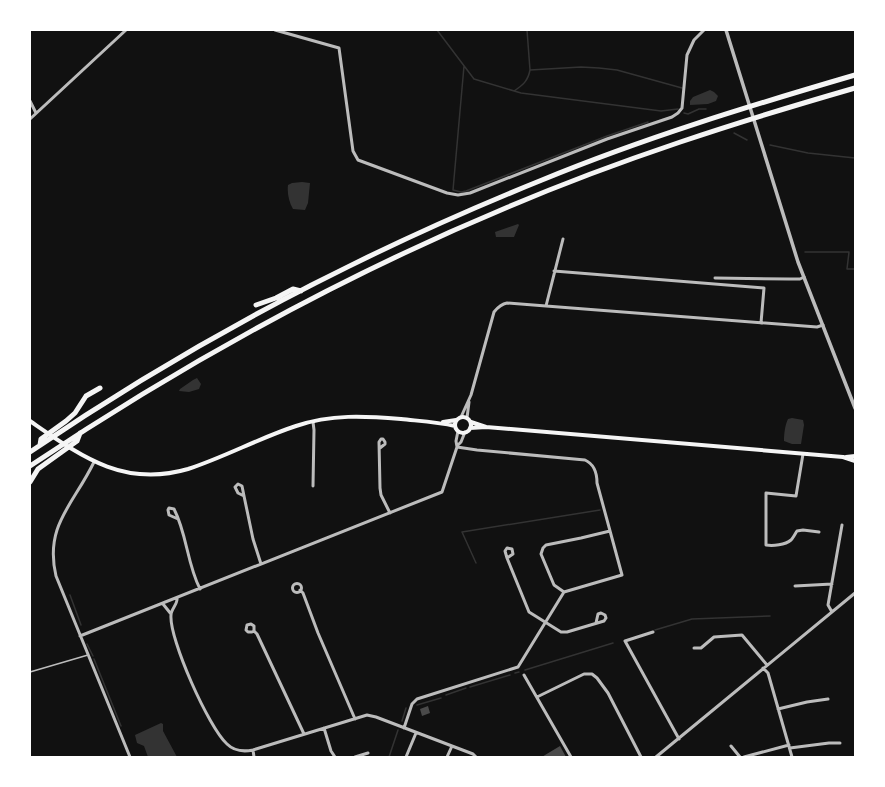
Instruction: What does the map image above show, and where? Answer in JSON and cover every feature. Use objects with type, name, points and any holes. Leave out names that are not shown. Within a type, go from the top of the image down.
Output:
[{"type":"highway","points":[[30,452],[165,366],[233,327],[301,291],[402,241],[542,180],[620,150],[697,123],[855,75]]},
{"type":"highway","points":[[30,466],[81,432],[169,378],[283,313],[327,290],[472,222],[563,185],[701,134],[855,88]]},
{"type":"highway","points":[[256,305],[293,289],[301,291]]},
{"type":"highway","points":[[40,445],[41,439],[66,421],[74,413],[86,396],[100,388]]},
{"type":"highway","points":[[30,482],[38,469],[77,441],[81,432]]},
{"type":"main road","points":[[30,421],[94,462],[117,470],[137,474],[157,474],[182,471],[217,459],[297,426],[352,416],[438,423],[455,426]]},
{"type":"main road","points":[[438,423],[456,420],[461,417],[467,418],[471,422],[486,427]]},
{"type":"main road","points":[[456,420],[455,426],[458,431],[465,432],[470,428],[486,427],[803,454],[843,457],[855,456]]},
{"type":"main road","points":[[470,428],[471,422]]},
{"type":"main road","points":[[843,457],[855,461]]},
{"type":"street","points":[[30,119],[126,30]]},
{"type":"street","points":[[275,30],[339,48],[353,151],[358,160],[447,193],[458,195],[470,193],[607,139],[678,114],[682,108],[687,56],[694,40],[704,30]]},
{"type":"street","points":[[726,30],[804,277],[855,408]]},
{"type":"street","points":[[30,101],[36,113]]},
{"type":"street","points":[[546,306],[563,239]]},
{"type":"street","points":[[554,271],[764,288],[761,323]]},
{"type":"street","points":[[715,278],[789,280],[804,277]]},
{"type":"street","points":[[467,418],[470,398],[494,312],[497,307],[502,304],[507,303],[817,327],[823,325]]},
{"type":"street","points":[[461,417],[470,398]]},
{"type":"street","points":[[313,422],[314,486]]},
{"type":"street","points":[[80,636],[442,492],[446,484],[457,446],[456,441],[458,431]]},
{"type":"street","points":[[457,446],[461,442],[465,432]]},
{"type":"street","points":[[404,728],[412,704],[416,699],[518,666],[564,592],[622,575],[597,483],[597,474],[590,462],[585,460],[477,450],[457,446]]},
{"type":"street","points":[[380,448],[381,495],[390,513]]},
{"type":"street","points":[[803,454],[796,496],[766,494],[766,545],[774,546],[792,540],[796,531],[803,530],[819,532]]},
{"type":"street","points":[[94,462],[60,519],[53,550],[56,576],[130,757]]},
{"type":"street","points":[[244,496],[253,540],[261,564]]},
{"type":"street","points":[[178,518],[195,578],[200,589]]},
{"type":"street","points":[[832,612],[828,605],[842,525]]},
{"type":"street","points":[[564,592],[554,585],[541,554],[543,548],[552,543],[610,531]]},
{"type":"street","points":[[507,558],[529,612],[561,632],[567,632],[596,623]]},
{"type":"street","points":[[795,586],[832,584]]},
{"type":"street","points":[[300,590],[303,593],[318,633],[355,719]]},
{"type":"street","points":[[656,757],[661,756],[678,739],[855,593]]},
{"type":"street","points":[[171,614],[178,601],[177,598]]},
{"type":"street","points":[[163,604],[171,614],[175,637],[191,683],[223,740],[231,748],[243,751],[253,750],[367,715],[474,754],[476,757]]},
{"type":"street","points":[[254,631],[257,634],[304,734]]},
{"type":"street","points":[[653,632],[625,641],[678,739]]},
{"type":"street","points":[[694,648],[701,648],[714,637],[742,635],[767,665]]},
{"type":"street","points":[[763,668],[768,673],[792,757]]},
{"type":"street","points":[[538,697],[584,674],[592,674],[597,678],[608,693],[641,757]]},
{"type":"street","points":[[524,675],[538,697],[571,757]]},
{"type":"street","points":[[778,709],[828,699]]},
{"type":"street","points":[[324,728],[331,751],[335,757]]},
{"type":"street","points":[[406,757],[416,733]]},
{"type":"street","points":[[744,757],[789,746],[829,742],[840,743]]},
{"type":"street","points":[[447,757],[452,746]]},
{"type":"street","points":[[731,746],[740,757]]},
{"type":"street","points":[[253,750],[254,757]]},
{"type":"street","points":[[355,757],[368,753]]},
{"type":"lane","points":[[30,672],[88,655]]},
{"type":"shaded area","points":[[710,90],[718,96],[716,101],[708,104],[690,105],[690,101],[693,97]]},
{"type":"shaded area","points":[[302,182],[310,183],[308,203],[305,210],[293,209],[290,203],[288,185]]},
{"type":"shaded area","points":[[518,224],[519,225],[514,237],[496,237],[495,232]]},
{"type":"shaded area","points":[[197,378],[201,384],[199,389],[189,392],[179,391],[180,389]]},
{"type":"shaded area","points":[[792,418],[803,420],[804,425],[801,444],[792,444],[784,441],[787,421],[788,419]]},
{"type":"shaded area","points":[[161,723],[163,724],[163,731],[177,757],[148,757],[144,746],[137,743],[135,735]]},
{"type":"building","points":[[428,706],[430,713],[422,716],[420,709]]},
{"type":"building","points":[[560,746],[566,757],[542,757],[545,755]]},
{"type":"waterway","points":[[437,30],[474,79],[521,93],[661,111],[678,109]]},
{"type":"waterway","points":[[527,30],[530,70]]},
{"type":"waterway","points":[[464,66],[453,190],[461,192],[466,191],[607,136],[648,122]]},
{"type":"waterway","points":[[514,91],[525,82],[530,70],[581,67],[617,70],[682,88]]},
{"type":"waterway","points":[[684,113],[688,114],[699,109],[706,109]]},
{"type":"waterway","points":[[734,133],[747,140]]},
{"type":"waterway","points":[[770,145],[808,153],[855,158]]},
{"type":"waterway","points":[[805,252],[849,252],[847,269],[855,269]]},
{"type":"waterway","points":[[476,563],[462,532],[600,510]]},
{"type":"waterway","points":[[70,595],[81,625]]},
{"type":"waterway","points":[[655,630],[692,619],[770,616]]},
{"type":"waterway","points":[[525,670],[613,643]]},
{"type":"waterway","points":[[87,644],[93,656]]},
{"type":"waterway","points":[[94,659],[121,726]]},
{"type":"waterway","points":[[515,673],[519,672]]},
{"type":"waterway","points":[[470,687],[510,675]]},
{"type":"waterway","points":[[446,695],[466,688]]},
{"type":"waterway","points":[[417,705],[441,698]]},
{"type":"waterway","points":[[402,721],[406,708]]},
{"type":"waterway","points":[[389,757],[398,730]]}]
